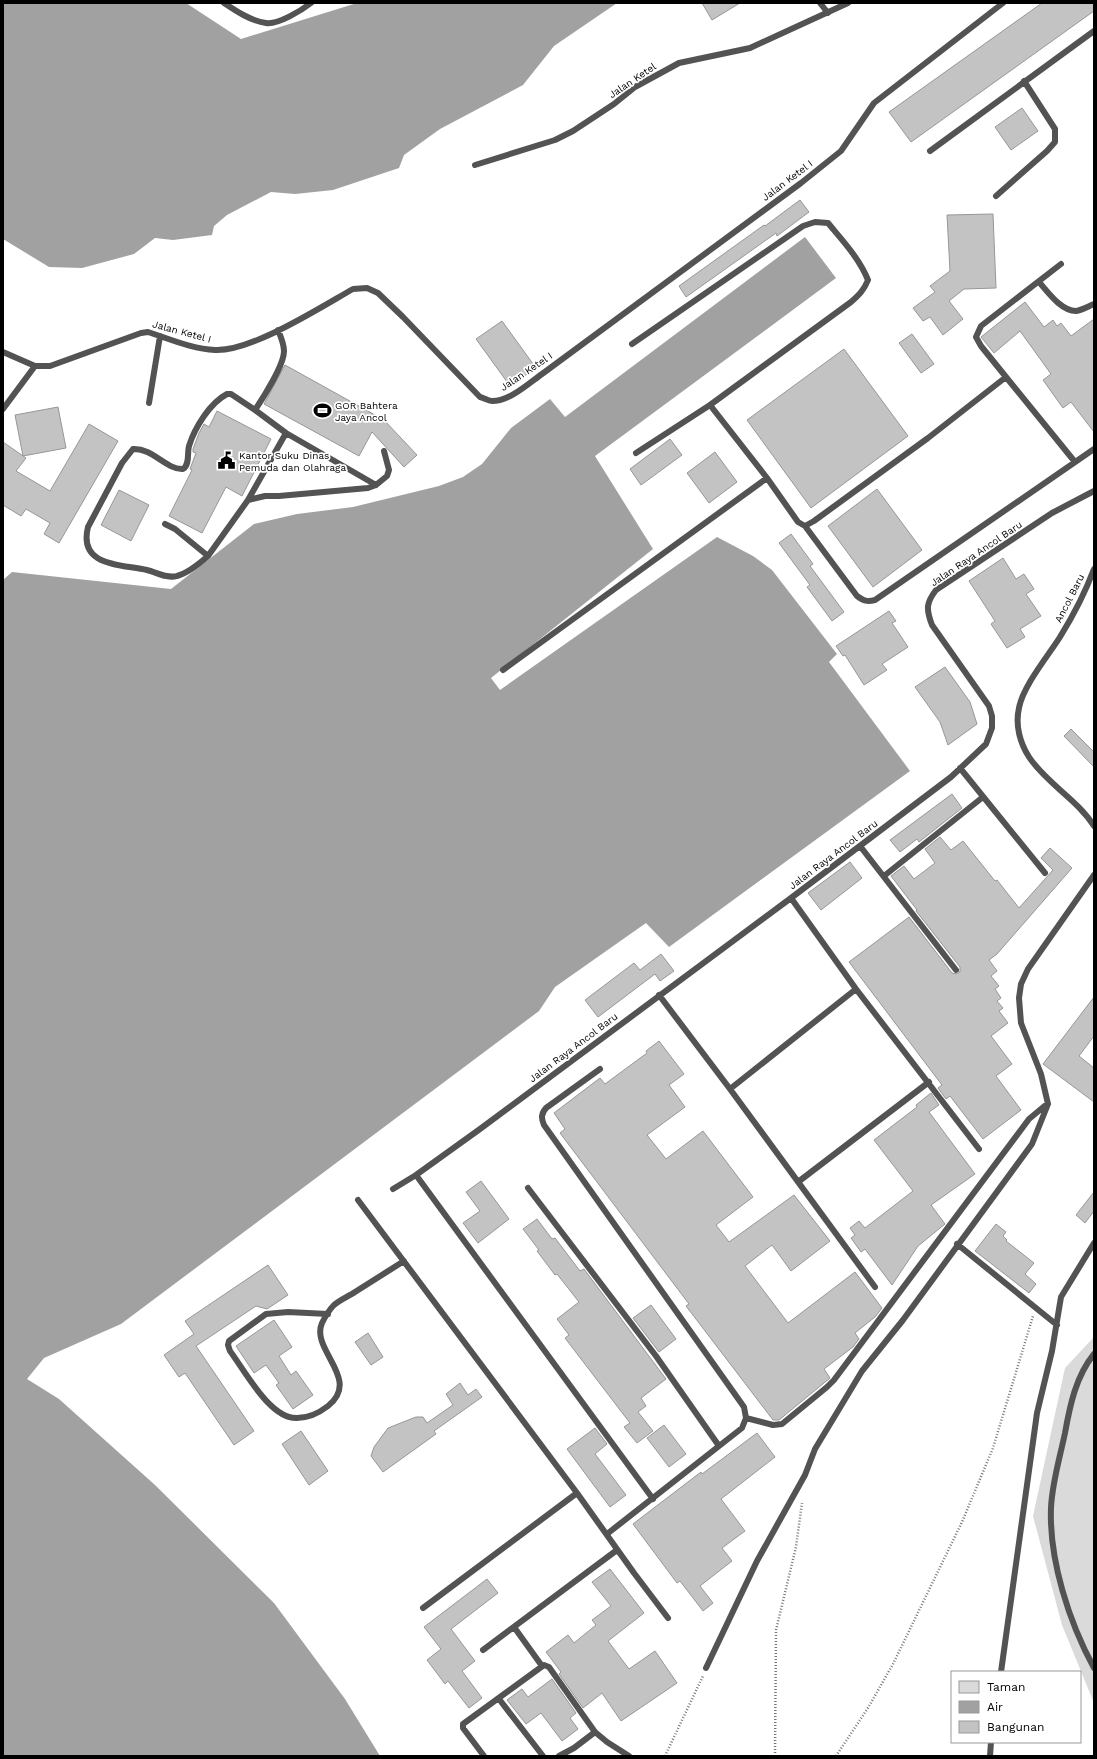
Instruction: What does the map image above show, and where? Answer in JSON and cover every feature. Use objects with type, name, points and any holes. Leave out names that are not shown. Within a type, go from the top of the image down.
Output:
[{"type":"lane","points":[[224,3],[239,13],[267,23],[284,19],[311,3]]},
{"type":"lane","points":[[820,3],[828,13]]},
{"type":"lane","name":"Jalan Ketel","points":[[475,165],[534,147],[567,134],[614,104],[635,86],[679,63],[750,48],[848,3]]},
{"type":"lane","name":"Jalan Ketel I","points":[[3,352],[35,366],[50,366],[141,333],[148,332],[194,347],[216,350],[231,349],[248,344],[278,330],[353,289],[367,288],[378,293],[403,317],[480,397],[491,401],[500,400],[511,395],[776,202],[841,151],[874,103],[1003,3]]},
{"type":"lane","points":[[930,151],[1094,31]]},
{"type":"lane","points":[[996,196],[1047,151],[1055,142],[1055,129],[1024,81]]},
{"type":"lane","points":[[632,344],[803,226],[815,222],[828,223],[850,249],[865,272],[868,280],[866,287],[860,295],[710,405],[636,454]]},
{"type":"lane","points":[[1061,264],[981,326],[976,337],[981,346],[1075,462]]},
{"type":"lane","points":[[1039,282],[1061,305],[1071,310],[1078,311],[1094,304]]},
{"type":"lane","points":[[255,410],[269,390],[284,353],[283,341],[278,330]]},
{"type":"lane","points":[[149,403],[160,336]]},
{"type":"lane","points":[[3,409],[35,366]]},
{"type":"lane","points":[[805,526],[928,438],[1006,377]]},
{"type":"lane","points":[[286,433],[248,500],[208,556],[185,572],[170,577],[147,570],[103,561],[94,555],[87,546],[85,538],[88,527],[122,463],[133,449],[146,450],[172,466],[182,469],[186,465],[189,447],[198,427],[210,409],[223,396],[228,394],[231,394],[255,410],[286,433],[376,485]]},
{"type":"lane","points":[[710,405],[767,478],[798,522],[805,526],[857,596],[864,601],[870,602],[1094,449]]},
{"type":"lane","points":[[248,500],[264,496],[368,488],[376,485],[387,476],[389,470],[384,451]]},
{"type":"lane","points":[[503,670],[767,478]]},
{"type":"lane","name":"Jalan Raya Ancol Baru","points":[[393,1189],[480,1129],[791,898],[951,777],[986,744],[992,728],[992,716],[988,706],[932,625],[928,612],[929,599],[936,590],[1052,513],[1094,491]]},
{"type":"lane","points":[[165,524],[180,533],[208,556]]},
{"type":"lane","name":"Ancol Baru","points":[[1094,569],[1088,584],[1060,636],[1026,690],[1019,708],[1018,725],[1021,741],[1029,757],[1039,770],[1077,804],[1094,826]]},
{"type":"lane","points":[[960,768],[1045,873]]},
{"type":"lane","points":[[884,876],[983,797]]},
{"type":"lane","points":[[860,846],[956,970]]},
{"type":"lane","points":[[706,1668],[757,1561],[805,1475],[815,1449],[862,1371],[903,1320],[957,1244],[1032,1144],[1048,1104],[1041,1074],[1021,1023],[1019,998],[1021,984],[1028,969],[1094,875]]},
{"type":"lane","points":[[791,898],[856,989],[979,1149]]},
{"type":"lane","points":[[730,1089],[856,989]]},
{"type":"lane","points":[[659,995],[875,1287]]},
{"type":"lane","points":[[600,1069],[546,1108],[542,1112],[541,1118],[544,1125],[744,1407],[746,1418],[742,1428],[607,1534]]},
{"type":"lane","points":[[798,1182],[929,1082]]},
{"type":"lane","points":[[746,1418],[773,1425],[782,1424],[827,1387],[864,1341],[909,1277],[978,1189],[1029,1119],[1048,1104]]},
{"type":"lane","points":[[416,1174],[653,1499]]},
{"type":"lane","points":[[528,1188],[656,1356],[719,1446]]},
{"type":"lane","points":[[358,1200],[577,1493],[617,1550],[668,1618]]},
{"type":"lane","points":[[1001,1671],[1037,1413],[1061,1297],[1094,1243]]},
{"type":"lane","points":[[957,1244],[1056,1325]]},
{"type":"lane","points":[[328,1314],[288,1312],[266,1314],[229,1341],[228,1345],[230,1352],[265,1399],[277,1411],[285,1416],[292,1418],[305,1418],[320,1412],[333,1402],[339,1390],[339,1377],[320,1339],[320,1330],[328,1314],[335,1305],[404,1261]]},
{"type":"lane","points":[[1094,1354],[1085,1365],[1080,1375],[1071,1405],[1051,1508],[1053,1545],[1057,1568],[1069,1610],[1083,1648],[1094,1668]]},
{"type":"lane","points":[[423,1608],[577,1493]]},
{"type":"lane","points":[[483,1650],[617,1550]]},
{"type":"lane","points":[[514,1627],[542,1666]]},
{"type":"lane","points":[[484,1756],[463,1728],[463,1724],[542,1666],[547,1665],[595,1732],[607,1742],[629,1756]]},
{"type":"lane","points":[[499,1698],[543,1756]]},
{"type":"lane","points":[[559,1756],[574,1748],[595,1732]]},
{"type":"lane","points":[[990,1756],[992,1743]]},
{"type":"path","points":[[836,1756],[868,1708],[893,1664],[962,1522],[993,1448],[1035,1308]]},
{"type":"path","points":[[775,1756],[776,1630],[796,1547],[802,1497]]},
{"type":"path","points":[[665,1756],[706,1668]]},
{"type":"green space","points":[[1094,1337],[1094,1703],[1062,1625],[1033,1516],[1065,1368]]},
{"type":"water","points":[[3,3],[186,3],[241,39],[357,3],[617,3],[554,46],[523,85],[440,129],[404,155],[399,168],[333,190],[295,194],[271,192],[227,215],[214,226],[212,235],[173,240],[155,238],[134,254],[82,268],[49,267],[3,239]]},
{"type":"water","points":[[805,237],[836,278],[595,456],[653,549],[491,678],[500,690],[717,537],[753,556],[772,570],[837,654],[829,662],[910,771],[669,947],[646,923],[555,987],[539,1011],[121,1324],[44,1358],[27,1379],[59,1399],[155,1485],[274,1603],[345,1699],[380,1756],[3,1756],[3,580],[12,572],[171,589],[254,524],[297,514],[353,507],[439,486],[463,477],[482,464],[511,428],[550,399],[565,417]]},
{"type":"building","points":[[702,3],[740,3],[712,20]]},
{"type":"building","points":[[1042,3],[1094,3],[1094,11],[911,142],[889,112]]},
{"type":"building","points":[[1022,108],[1038,131],[1011,150],[995,127]]},
{"type":"building","points":[[800,200],[809,212],[777,236],[776,233],[686,297],[679,286]]},
{"type":"building","points":[[993,214],[996,288],[964,289],[949,301],[963,319],[943,335],[930,317],[923,321],[913,308],[935,292],[930,286],[950,271],[947,215]]},
{"type":"building","points":[[1025,302],[1044,327],[1053,320],[1057,326],[1061,323],[1071,336],[1094,319],[1094,432],[1071,402],[1063,408],[1043,380],[1051,374],[1020,331],[994,353],[981,337]]},
{"type":"building","points":[[502,321],[536,368],[510,386],[476,339]]},
{"type":"building","points":[[912,334],[934,364],[921,373],[899,343]]},
{"type":"building","points":[[844,349],[908,436],[811,508],[747,420]]},
{"type":"building","name":"GOR Bahtera Jaya Ancol","points":[[285,365],[384,420],[417,455],[404,467],[372,432],[359,456],[264,404]]},
{"type":"building","points":[[58,407],[66,448],[23,456],[15,415]]},
{"type":"building","name":"Kantor Suku Dinas Pemuda dan Olahraga","points":[[217,411],[271,439],[242,496],[226,487],[202,533],[169,516],[192,470],[190,469],[196,453],[193,452],[193,449],[199,433],[204,424],[209,427]]},
{"type":"building","points":[[89,424],[118,441],[59,543],[44,534],[50,523],[26,509],[21,516],[3,505],[3,442],[26,458],[16,471],[50,491]]},
{"type":"building","points":[[670,439],[682,455],[641,485],[630,469]]},
{"type":"building","points":[[715,452],[737,482],[709,503],[687,473]]},
{"type":"building","points":[[877,489],[922,550],[873,587],[828,526]]},
{"type":"building","points":[[119,490],[149,505],[131,541],[101,525]]},
{"type":"building","points":[[791,534],[813,564],[810,566],[844,612],[832,621],[807,587],[810,585],[779,543]]},
{"type":"building","points":[[1003,558],[1016,579],[1024,574],[1034,589],[1026,594],[1041,616],[1020,629],[1025,637],[1007,648],[991,624],[995,621],[969,581]]},
{"type":"building","points":[[889,611],[896,621],[892,623],[908,647],[882,664],[887,670],[864,685],[845,655],[843,656],[836,646]]},
{"type":"building","points":[[945,667],[970,702],[977,724],[948,745],[940,722],[915,687]]},
{"type":"building","points":[[1071,729],[1094,752],[1094,767],[1064,736]]},
{"type":"building","points":[[952,794],[962,808],[919,842],[917,839],[900,852],[890,840]]},
{"type":"building","points":[[940,837],[951,850],[963,841],[1019,908],[1053,870],[1041,858],[1050,848],[1072,868],[997,954],[989,960],[997,971],[991,976],[999,986],[995,989],[1001,998],[997,1001],[1003,1008],[999,1011],[1008,1023],[991,1036],[1012,1064],[996,1076],[1021,1110],[983,1139],[950,1096],[946,1099],[938,1088],[942,1085],[849,962],[909,917],[952,973],[956,974],[960,972],[960,967],[916,911],[917,910],[891,876],[904,866],[914,879],[935,863],[925,849]]},
{"type":"building","points":[[850,862],[862,878],[821,910],[808,893]]},
{"type":"building","points":[[661,954],[674,971],[660,981],[655,974],[598,1017],[585,1000],[634,963],[640,970]]},
{"type":"building","points":[[1094,997],[1094,1036],[1079,1056],[1094,1068],[1094,1102],[1043,1064]]},
{"type":"building","points":[[659,1041],[684,1074],[669,1085],[685,1107],[647,1135],[666,1159],[703,1131],[753,1197],[716,1225],[729,1242],[794,1195],[830,1241],[791,1271],[772,1245],[745,1266],[788,1323],[855,1272],[882,1308],[875,1317],[855,1333],[859,1339],[853,1347],[824,1369],[830,1378],[779,1420],[773,1420],[686,1306],[689,1304],[560,1133],[565,1129],[554,1113],[600,1078],[605,1084],[647,1053],[646,1051]]},
{"type":"building","points":[[931,1093],[939,1105],[929,1112],[975,1174],[931,1205],[945,1224],[918,1246],[892,1285],[865,1249],[861,1252],[851,1238],[855,1235],[850,1228],[859,1221],[865,1228],[913,1191],[874,1140],[917,1107],[916,1105]]},
{"type":"building","points":[[481,1181],[509,1219],[478,1243],[463,1223],[480,1211],[466,1192]]},
{"type":"building","points":[[1094,1192],[1094,1211],[1085,1223],[1076,1215]]},
{"type":"building","points":[[537,1219],[552,1239],[555,1238],[580,1271],[584,1269],[666,1379],[641,1398],[646,1406],[638,1412],[653,1431],[637,1443],[624,1427],[630,1423],[565,1338],[569,1335],[557,1319],[579,1302],[557,1274],[555,1275],[523,1229]]},
{"type":"building","points":[[996,1224],[1006,1232],[1003,1236],[1007,1240],[1006,1241],[1034,1263],[1025,1274],[1036,1284],[1029,1293],[975,1251]]},
{"type":"building","points":[[268,1265],[288,1295],[267,1309],[256,1306],[196,1346],[254,1431],[234,1445],[185,1373],[179,1377],[164,1355],[194,1334],[185,1321]]},
{"type":"building","points":[[651,1305],[676,1339],[659,1352],[633,1318]]},
{"type":"building","points":[[274,1320],[292,1347],[279,1356],[291,1375],[296,1371],[313,1395],[293,1409],[276,1385],[279,1383],[266,1365],[254,1373],[236,1346]]},
{"type":"building","points":[[368,1333],[383,1357],[371,1365],[355,1342]]},
{"type":"building","points":[[460,1383],[468,1395],[476,1389],[482,1397],[434,1431],[436,1434],[383,1472],[371,1456],[374,1447],[388,1428],[416,1417],[423,1417],[427,1423],[453,1405],[446,1394]]},
{"type":"building","points":[[664,1425],[686,1454],[669,1467],[647,1438]]},
{"type":"building","points":[[595,1428],[607,1444],[595,1454],[626,1495],[610,1507],[567,1449]]},
{"type":"building","points":[[301,1431],[328,1471],[309,1485],[282,1444]]},
{"type":"building","points":[[757,1433],[775,1457],[721,1499],[745,1531],[722,1548],[732,1561],[700,1586],[713,1603],[703,1611],[680,1581],[677,1583],[633,1524],[701,1472],[702,1474]]},
{"type":"building","points":[[610,1569],[644,1613],[608,1641],[629,1669],[655,1651],[677,1683],[621,1721],[602,1693],[583,1708],[559,1674],[561,1672],[546,1652],[568,1635],[574,1643],[596,1625],[592,1620],[611,1606],[592,1582]]},
{"type":"building","points":[[487,1579],[498,1593],[451,1629],[475,1661],[462,1671],[482,1698],[469,1708],[448,1681],[445,1684],[427,1660],[441,1649],[424,1627]]},
{"type":"building","points":[[552,1679],[576,1713],[570,1718],[578,1729],[562,1741],[541,1713],[526,1724],[507,1700],[522,1689],[528,1697]]},
{"type":"place","name":"GOR Bahtera Jaya Ancol","points":[[322,411]]},
{"type":"place","name":"Kantor Suku Dinas Pemuda dan Olahraga","points":[[226,461]]}]
